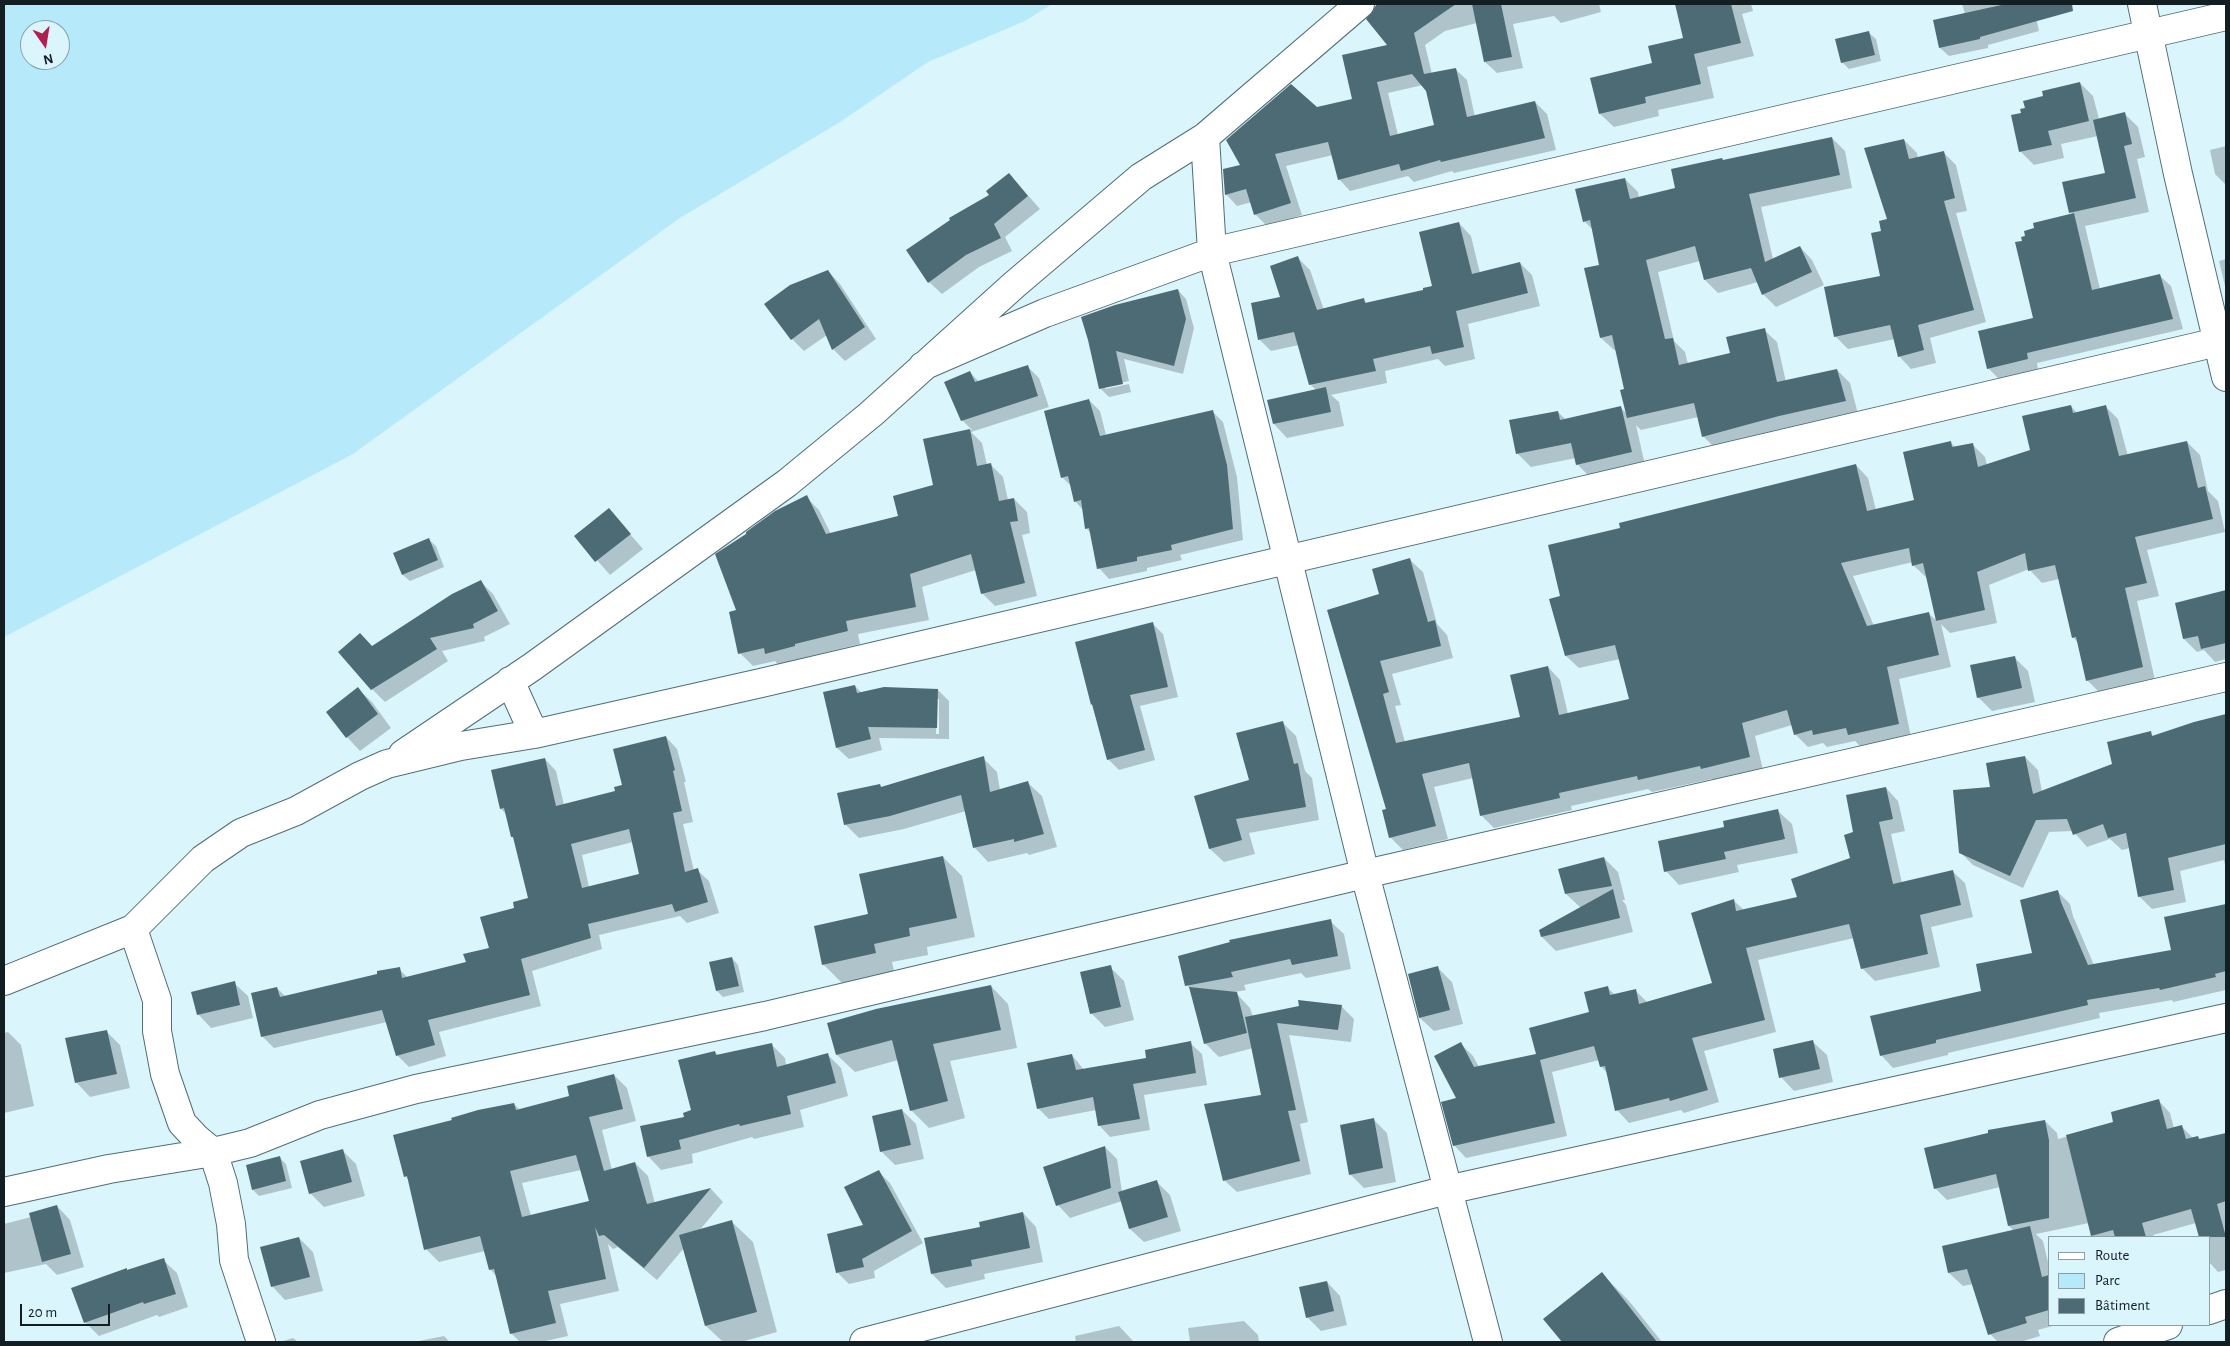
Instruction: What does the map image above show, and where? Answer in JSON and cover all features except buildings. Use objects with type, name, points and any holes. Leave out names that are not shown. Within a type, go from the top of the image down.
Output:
[{"type":"street","points":[[4,981],[133,929],[203,859],[241,833],[296,811],[360,776],[387,764],[510,681],[788,483],[871,414],[1014,285],[1141,177],[1205,137],[1360,4]]},
{"type":"street","points":[[2142,4],[2178,174],[2222,341],[2226,376]]},
{"type":"street","points":[[923,366],[1045,312],[1212,252],[2226,16]]},
{"type":"street","points":[[1205,137],[1212,252],[1365,874],[1488,1342]]},
{"type":"street","points":[[387,764],[461,746],[534,734],[2222,341]]},
{"type":"street","points":[[4,1192],[109,1168],[213,1152],[250,1143],[320,1115],[416,1089],[765,1016],[1365,874],[2226,677]]},
{"type":"street","points":[[510,681],[534,734]]},
{"type":"street","points":[[133,929],[157,1000],[157,1031],[165,1074],[182,1122],[196,1138],[213,1152],[223,1182],[231,1224],[234,1260],[261,1342]]},
{"type":"street","points":[[864,1342],[1447,1190],[2226,1018]]},
{"type":"street","points":[[2210,1310],[2226,1304]]},
{"type":"street","points":[[2118,1342],[2165,1326]]},
{"type":"green space","points":[[4,4],[1052,4],[1025,21],[928,62],[840,122],[680,218],[353,454],[4,637]]}]
